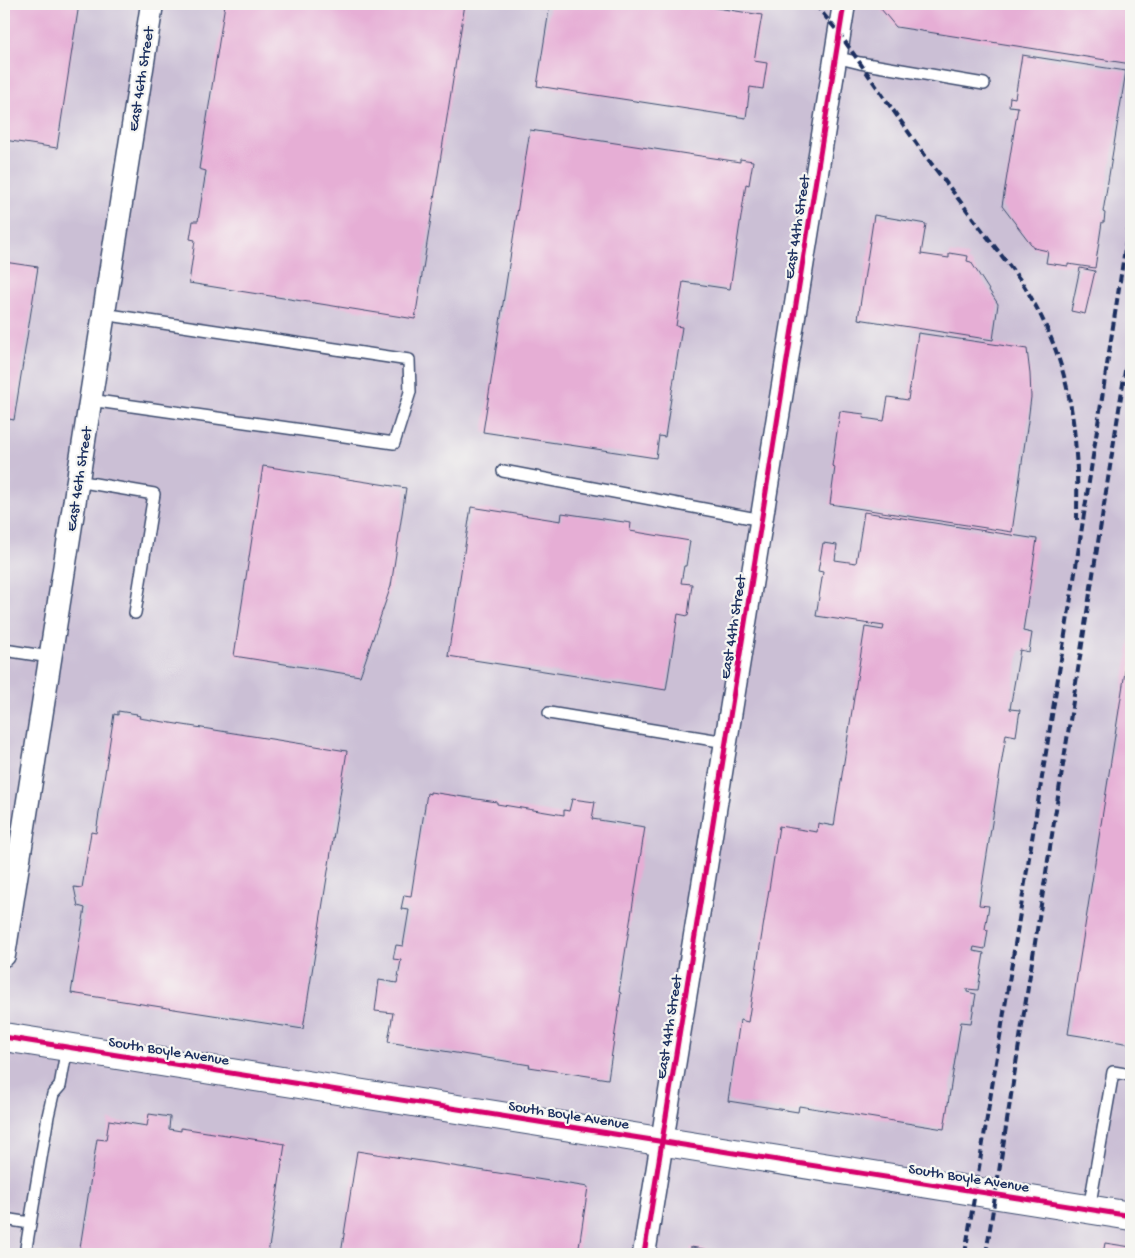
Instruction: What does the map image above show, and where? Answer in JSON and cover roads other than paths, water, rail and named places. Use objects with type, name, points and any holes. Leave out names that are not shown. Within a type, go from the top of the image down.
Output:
[{"type":"street","name":"East 46th Street","points":[[4,955],[152,4]]},
{"type":"street","name":"East 44th Street","points":[[644,1254],[844,4]]},
{"type":"street","name":"South Boyle Avenue","points":[[4,1037],[1131,1216]]},
{"type":"lane","points":[[836,57],[860,63],[984,84]]},
{"type":"lane","points":[[90,400],[394,443],[410,392],[409,360],[103,314]]},
{"type":"lane","points":[[504,472],[762,520]]},
{"type":"lane","points":[[77,481],[154,494],[135,613]]},
{"type":"lane","points":[[4,650],[50,656]]},
{"type":"lane","points":[[549,713],[726,742]]},
{"type":"lane","points":[[25,1254],[48,1116],[53,1094],[60,1086],[68,1047]]},
{"type":"lane","points":[[1088,1209],[1113,1072],[1131,1075]]},
{"type":"lane","points":[[4,1219],[30,1223]]},
{"type":"railway","points":[[815,4],[839,33],[921,150],[1021,281],[1044,322],[1067,386],[1071,408],[1077,463],[1077,520]]},
{"type":"railway","points":[[965,1254],[1074,579],[1131,210]]},
{"type":"railway","points":[[986,1254],[1131,333]]}]
